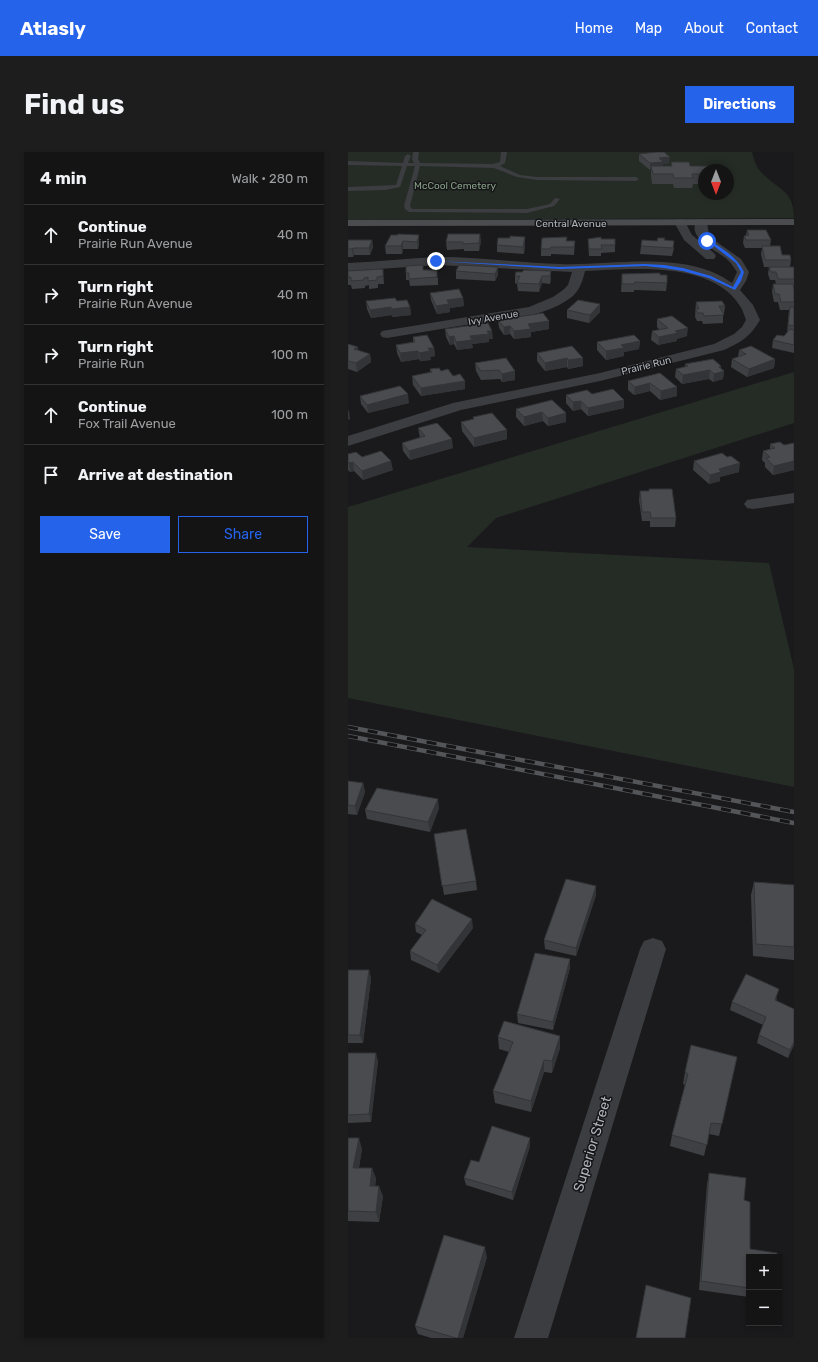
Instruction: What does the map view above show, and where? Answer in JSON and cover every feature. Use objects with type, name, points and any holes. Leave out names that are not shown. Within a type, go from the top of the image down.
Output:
[{"type":"street","points":[[680,222],[682,229],[692,243],[712,258],[714,262],[712,266],[702,274]]},
{"type":"street","points":[[701,222],[702,234],[707,241],[729,254],[737,262],[743,272],[740,281],[734,289]]},
{"type":"street","name":"Central Avenue","points":[[348,223],[794,222]]},
{"type":"street","name":"Prairie Run","points":[[348,267],[450,261],[583,268],[645,265],[702,274],[723,282],[734,289],[744,299],[750,309],[753,320],[743,334],[734,341],[719,347],[600,377],[458,406],[348,440]]},
{"type":"street","name":"Ivy Avenue","points":[[387,334],[512,314],[533,309],[547,304],[568,292],[577,280],[583,268]]},
{"type":"street","points":[[753,504],[794,498]]},
{"type":"street","name":"Superior Street","points":[[531,1338],[652,949]]},
{"type":"lane","points":[[348,189],[395,187],[400,184],[409,152]]},
{"type":"lane","points":[[416,152],[415,159],[418,165],[407,206],[407,208],[411,211],[526,211],[552,205],[557,199]]},
{"type":"lane","points":[[494,166],[502,162],[504,152]]},
{"type":"lane","points":[[348,163],[494,166],[502,168],[517,176],[529,178],[636,179]]},
{"type":"green space","name":"McCool Cemetery","points":[[348,152],[752,152],[759,170],[788,195],[793,208],[794,218],[348,220]]},
{"type":"green space","points":[[794,372],[794,423],[496,518],[467,547],[769,563],[794,669],[794,787],[348,698],[348,507]]},
{"type":"building","points":[[664,152],[670,157],[659,158],[663,162],[650,163],[639,154]]},
{"type":"building","points":[[671,162],[689,162],[690,166],[698,166],[698,174],[692,174],[693,178],[674,178],[673,174],[653,174],[651,166],[672,166]]},
{"type":"building","points":[[747,230],[766,230],[771,240],[746,240],[744,236],[749,235]]},
{"type":"building","points":[[448,234],[480,234],[479,243],[463,244],[463,242],[446,242]]},
{"type":"building","points":[[391,235],[419,235],[417,242],[403,241],[401,246],[385,246]]},
{"type":"building","points":[[510,236],[525,237],[523,247],[497,245],[498,238],[510,238]]},
{"type":"building","points":[[567,237],[566,241],[575,241],[574,247],[551,247],[550,249],[541,249],[542,238]]},
{"type":"building","points":[[601,237],[601,239],[615,239],[615,245],[601,245],[602,249],[589,249],[588,239]]},
{"type":"building","points":[[658,238],[665,238],[664,240],[674,241],[673,248],[641,246],[642,240],[657,241]]},
{"type":"building","points":[[348,240],[372,240],[369,248],[348,249]]},
{"type":"building","points":[[762,246],[780,246],[782,255],[790,255],[791,260],[765,260]]},
{"type":"building","points":[[423,265],[423,270],[437,270],[437,277],[409,279],[409,273],[406,273],[406,266]]},
{"type":"building","points":[[459,265],[498,267],[495,274],[456,271]]},
{"type":"building","points":[[769,267],[794,267],[794,279],[778,279],[776,272],[771,272]]},
{"type":"building","points":[[383,269],[383,276],[377,277],[377,280],[368,281],[368,277],[364,278],[364,280],[351,281],[351,277],[348,277],[348,271]]},
{"type":"building","points":[[524,270],[551,271],[550,276],[542,276],[539,284],[517,283],[520,276],[515,276],[516,272],[522,272]]},
{"type":"building","points":[[660,273],[660,275],[667,275],[667,283],[635,282],[634,284],[622,284],[622,274]]},
{"type":"building","points":[[773,284],[793,284],[794,302],[781,302],[779,294],[775,294]]},
{"type":"building","points":[[459,289],[463,298],[447,300],[449,304],[436,306],[430,293]]},
{"type":"building","points":[[395,298],[397,301],[407,300],[410,307],[391,309],[391,307],[370,310],[366,301]]},
{"type":"building","points":[[578,300],[600,304],[590,315],[567,310]]},
{"type":"building","points":[[722,301],[725,306],[719,306],[724,315],[704,316],[703,313],[698,313],[695,309],[699,309],[696,302]]},
{"type":"building","points":[[790,307],[794,307],[794,326],[788,325]]},
{"type":"building","points":[[543,313],[549,321],[528,324],[531,329],[514,331],[510,326],[504,327],[498,320]]},
{"type":"building","points":[[672,316],[688,328],[675,331],[678,333],[659,337],[652,331],[668,328],[657,319]]},
{"type":"building","points":[[488,323],[492,331],[487,331],[489,334],[470,336],[472,340],[456,342],[454,336],[449,337],[445,329]]},
{"type":"building","points":[[790,329],[794,330],[794,345],[773,340],[777,335],[784,336]]},
{"type":"building","points":[[427,335],[434,348],[428,348],[430,351],[419,353],[418,351],[400,353],[396,345],[415,342],[413,337]]},
{"type":"building","points":[[634,335],[640,341],[621,345],[624,348],[606,351],[597,342]]},
{"type":"building","points":[[348,344],[358,347],[354,349],[370,354],[356,363],[348,361]]},
{"type":"building","points":[[572,346],[583,358],[568,360],[567,358],[545,363],[537,353]]},
{"type":"building","points":[[751,346],[775,359],[749,369],[732,359],[746,354],[739,350]]},
{"type":"building","points":[[506,358],[515,371],[502,374],[499,370],[481,371],[475,363]]},
{"type":"building","points":[[713,359],[724,371],[714,374],[710,370],[683,375],[676,369],[688,366],[685,364]]},
{"type":"building","points":[[439,368],[441,371],[448,369],[453,376],[460,374],[465,381],[421,388],[412,376],[432,372],[430,369]]},
{"type":"building","points":[[660,373],[677,387],[661,391],[650,383],[635,387],[628,381]]},
{"type":"building","points":[[400,386],[408,394],[367,405],[360,396]]},
{"type":"building","points":[[613,389],[624,400],[588,408],[581,401],[573,402],[566,395],[587,390],[592,394]]},
{"type":"building","points":[[552,400],[566,413],[548,418],[542,412],[524,417],[516,409]]},
{"type":"building","points":[[492,413],[507,430],[474,438],[461,422],[474,419],[473,417]]},
{"type":"building","points":[[437,423],[452,439],[409,451],[402,443],[425,436],[418,428]]},
{"type":"building","points":[[780,442],[784,445],[794,443],[794,461],[774,466],[766,458],[770,457],[763,451],[775,448],[770,444]]},
{"type":"building","points":[[381,451],[391,461],[362,471],[353,462],[348,462],[348,454],[356,452],[362,457]]},
{"type":"building","points":[[722,453],[727,457],[731,456],[740,463],[719,469],[721,472],[710,475],[694,461]]},
{"type":"building","points":[[649,489],[672,489],[676,518],[651,518],[650,512],[642,512],[640,491],[649,491]]},
{"type":"building","points":[[348,781],[363,783],[355,806],[348,805]]},
{"type":"building","points":[[377,788],[438,799],[428,822],[365,810]]},
{"type":"building","points":[[466,829],[476,881],[442,886],[434,834]]},
{"type":"building","points":[[566,879],[596,886],[576,948],[544,940]]},
{"type":"building","points":[[754,882],[794,885],[794,947],[756,944]]},
{"type":"building","points":[[432,899],[472,919],[437,965],[410,951],[426,930],[415,924]]},
{"type":"building","points":[[535,953],[570,959],[553,1022],[517,1014]]},
{"type":"building","points":[[348,970],[369,970],[360,1035],[348,1035]]},
{"type":"building","points":[[746,974],[779,989],[775,1000],[794,1009],[794,1042],[790,1050],[759,1035],[766,1017],[732,1002]]},
{"type":"building","points":[[504,1021],[560,1036],[552,1061],[544,1060],[531,1101],[493,1091],[513,1042],[498,1037]]},
{"type":"building","points":[[691,1045],[737,1057],[722,1124],[711,1123],[707,1145],[672,1135],[688,1074],[685,1072]]},
{"type":"building","points":[[348,1053],[376,1053],[369,1114],[348,1115]]},
{"type":"building","points":[[492,1126],[530,1138],[512,1192],[464,1178],[471,1160],[479,1162]]},
{"type":"building","points":[[348,1138],[359,1138],[353,1168],[372,1168],[370,1186],[379,1186],[376,1212],[348,1211]]},
{"type":"building","points":[[709,1173],[746,1178],[744,1200],[750,1202],[750,1249],[777,1254],[746,1254],[746,1288],[701,1281]]},
{"type":"building","points":[[444,1235],[485,1247],[458,1338],[415,1326]]},
{"type":"building","points":[[646,1285],[691,1298],[685,1338],[636,1338]]},
{"type":"railway","points":[[348,727],[794,812]]},
{"type":"railway","points":[[348,736],[794,823]]},
{"type":"route","points":[[436,261],[560,268],[627,265],[664,266],[702,274],[723,282],[734,289],[740,281],[743,272],[737,262],[729,254],[707,241]]}]
